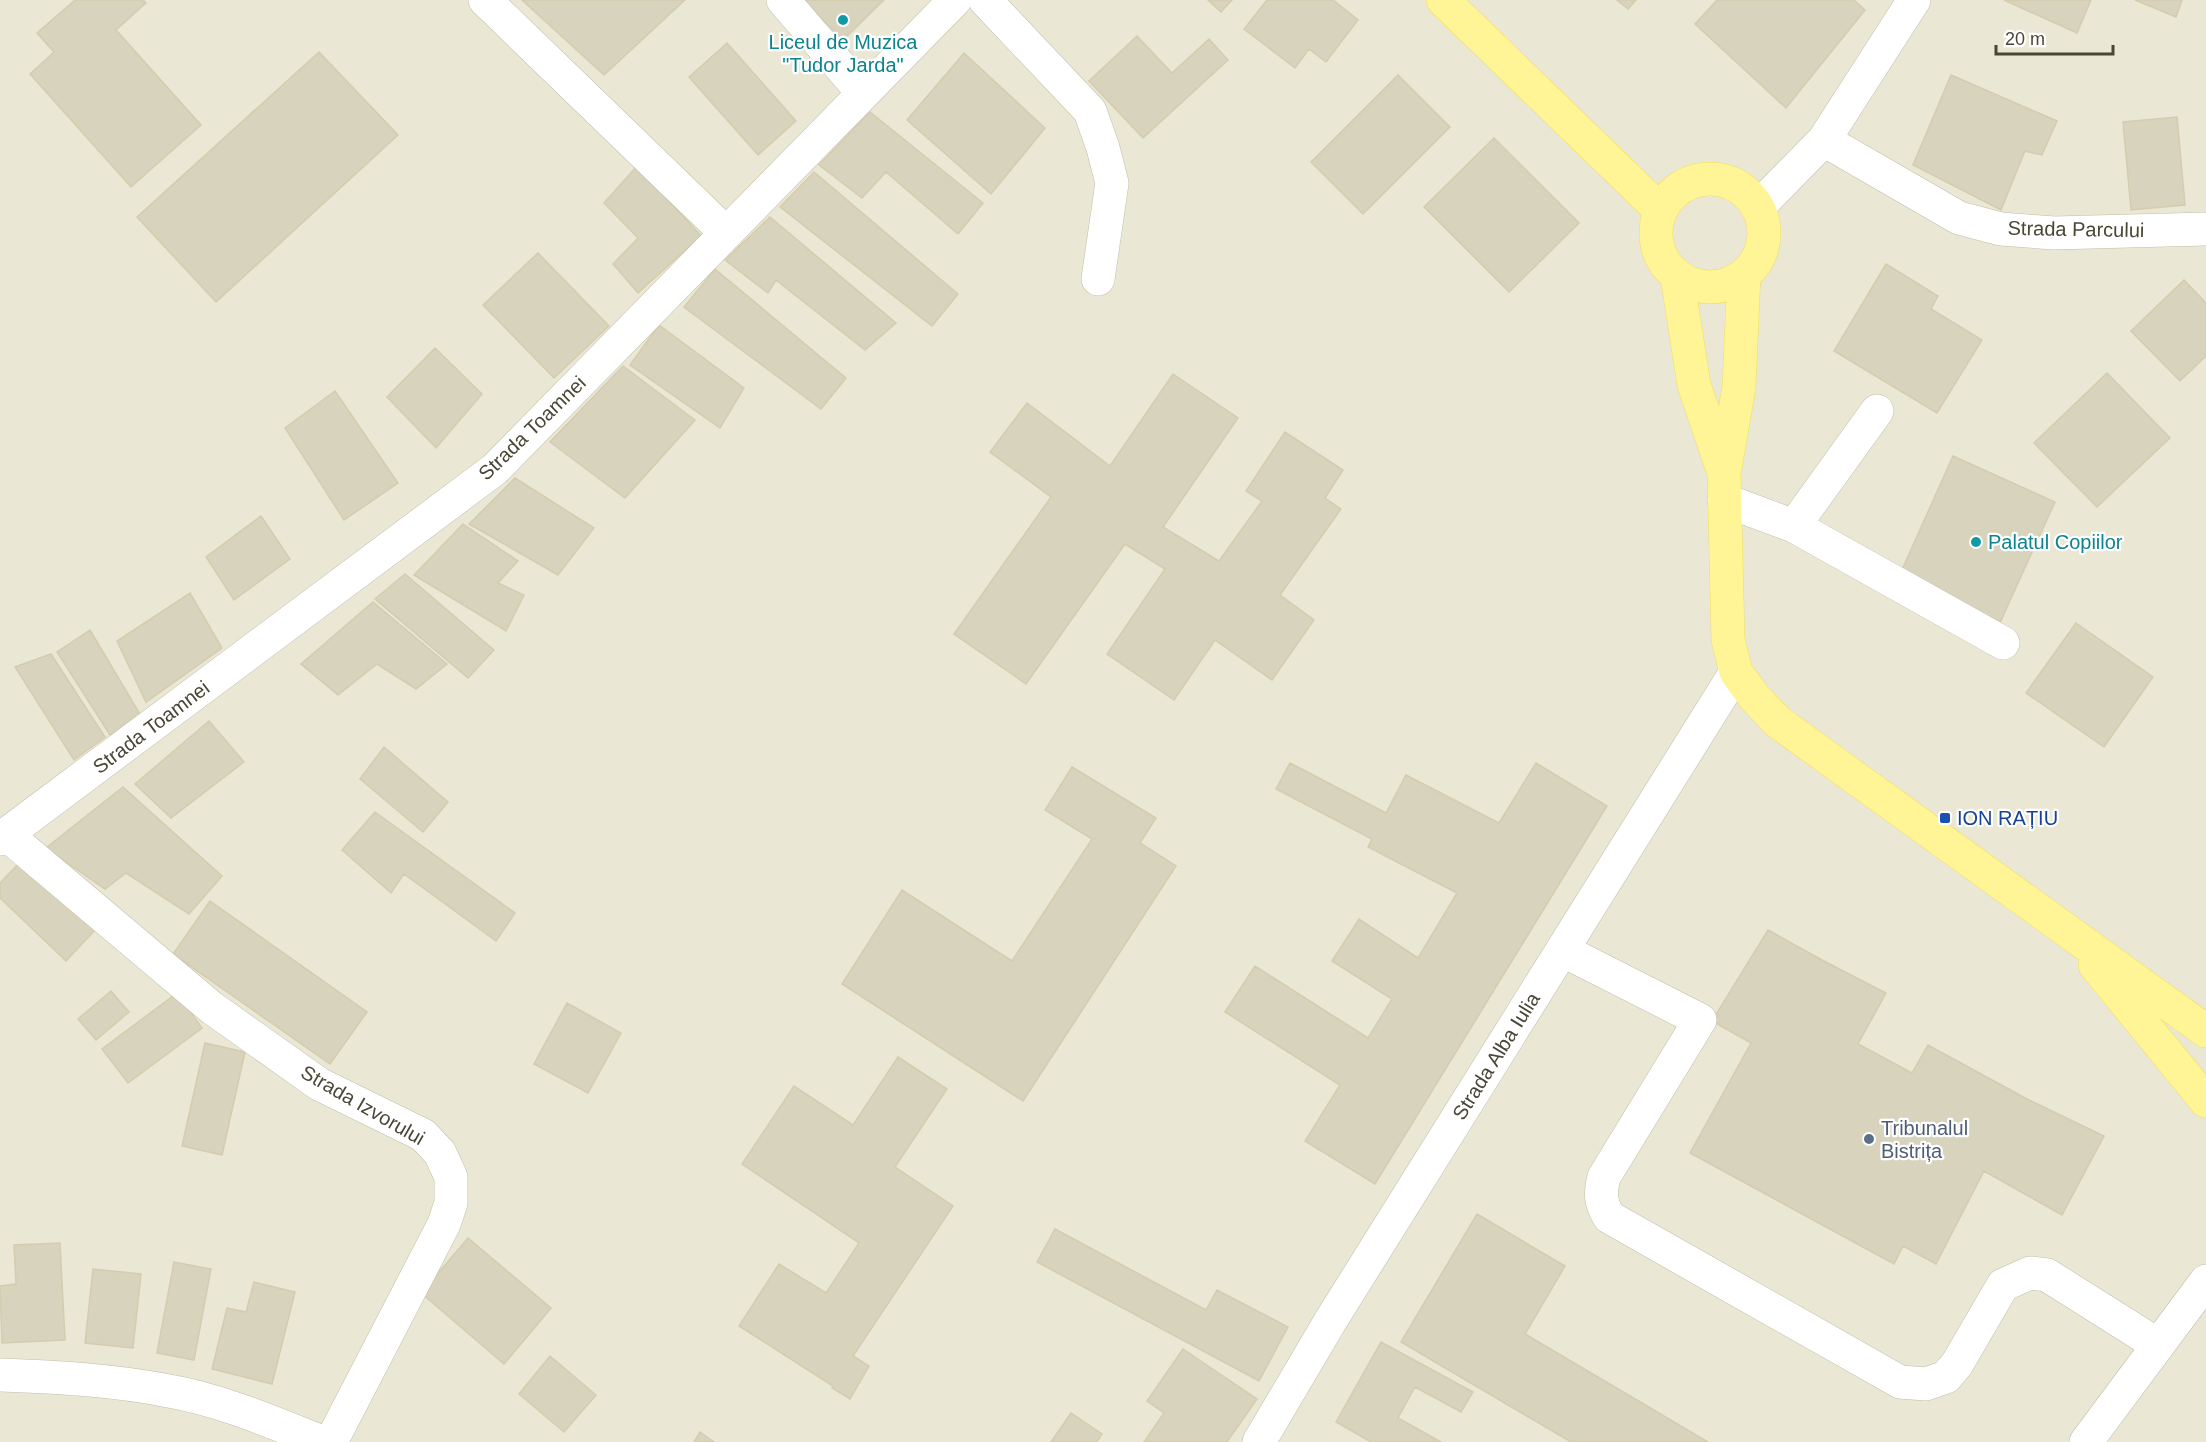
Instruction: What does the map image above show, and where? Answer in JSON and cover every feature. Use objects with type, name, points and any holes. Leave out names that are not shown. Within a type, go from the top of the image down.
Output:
[{"type":"main road","points":[[1443,0],[1661,211]]},
{"type":"main road","points":[[1718,179],[1741,189],[1758,207],[1764,226],[1764,245],[1757,262],[1744,276],[1732,283],[1714,287],[1694,285],[1677,276],[1662,258],[1656,229],[1661,211],[1676,191],[1684,186],[1693,182],[1718,179]]},
{"type":"main road","points":[[1677,276],[1694,385],[1724,487]]},
{"type":"main road","points":[[1744,276],[1739,387],[1724,487],[1728,640],[1736,672],[1755,698],[1778,722],[2206,1031]]},
{"type":"main road","points":[[2065,928],[2206,1101]]},
{"type":"street","points":[[485,0],[726,233]]},
{"type":"street","points":[[783,0],[863,93]]},
{"type":"street","name":"Strada Toamnei","points":[[3,837],[495,469],[955,0]]},
{"type":"street","points":[[985,0],[1090,111],[1103,147],[1112,183],[1098,279]]},
{"type":"street","points":[[1758,207],[1824,140],[1914,0]]},
{"type":"street","name":"Strada Parcului","points":[[1824,140],[1959,218],[2001,229],[2054,233],[2206,229]]},
{"type":"street","points":[[1794,526],[1876,411]]},
{"type":"street","points":[[1724,487],[2003,643]]},
{"type":"street","name":"Strada Alba Iulia","points":[[1259,1442],[1337,1310],[1736,672]]},
{"type":"street","name":"Strada Izvorului","points":[[3,837],[212,1008],[319,1084],[423,1135],[440,1153],[451,1177],[451,1203],[444,1224],[331,1442]]},
{"type":"street","points":[[1562,950],[1700,1020],[1604,1177],[1600,1191],[1602,1205],[1609,1217],[1900,1382],[1926,1384],[1946,1377],[1957,1364],[2003,1285],[2030,1273],[2047,1275],[2158,1346]]},
{"type":"street","points":[[2086,1442],[2206,1281]]},
{"type":"street","points":[[0,1375],[90,1378],[171,1391],[253,1415],[322,1442]]},
{"type":"shaded area","points":[[0,0],[2206,0],[2206,1442],[0,1442]]},
{"type":"building","points":[[75,0],[143,0],[146,3],[116,30],[201,125],[131,187],[30,74],[54,52],[37,33]]},
{"type":"building","points":[[522,0],[685,0],[604,75]]},
{"type":"building","name":"Liceul de Muzica \"Tudor Jarda\"","points":[[803,0],[884,0],[843,40]]},
{"type":"building","points":[[1208,0],[1232,0],[1221,12]]},
{"type":"building","points":[[1267,0],[1333,0],[1358,20],[1326,62],[1309,49],[1295,68],[1244,29]]},
{"type":"building","points":[[1617,0],[1636,0],[1628,9]]},
{"type":"building","points":[[1717,0],[1854,0],[1865,10],[1786,108],[1695,24]]},
{"type":"building","points":[[2004,0],[2091,0],[2077,33]]},
{"type":"building","points":[[2135,0],[2182,0],[2176,17]]},
{"type":"building","points":[[1137,36],[1172,73],[1209,39],[1228,60],[1143,138],[1089,81]]},
{"type":"building","points":[[727,43],[796,121],[758,155],[689,77]]},
{"type":"building","points":[[319,52],[398,135],[216,302],[137,217]]},
{"type":"building","points":[[964,53],[1045,128],[991,194],[907,120]]},
{"type":"building","points":[[1398,75],[1450,127],[1363,214],[1311,162]]},
{"type":"building","points":[[1951,75],[2057,121],[2042,155],[2025,151],[2001,210],[1913,165]]},
{"type":"building","points":[[870,112],[983,203],[958,234],[886,172],[862,198],[819,165]]},
{"type":"building","points":[[2177,117],[2185,205],[2131,210],[2123,122]]},
{"type":"building","points":[[1494,138],[1579,223],[1509,292],[1424,207]]},
{"type":"building","points":[[637,166],[701,236],[638,293],[613,264],[638,238],[604,203]]},
{"type":"building","points":[[814,172],[958,294],[932,326],[780,207]]},
{"type":"building","points":[[770,217],[896,323],[865,350],[776,280],[768,293],[725,260]]},
{"type":"building","points":[[538,253],[609,326],[554,378],[483,305]]},
{"type":"building","points":[[1886,264],[1938,296],[1931,309],[1982,340],[1937,413],[1834,351]]},
{"type":"building","points":[[715,269],[846,378],[821,409],[684,307]]},
{"type":"building","points":[[2184,280],[2206,303],[2206,356],[2180,381],[2131,331]]},
{"type":"building","points":[[659,325],[744,388],[720,428],[630,365]]},
{"type":"building","points":[[435,348],[482,394],[436,448],[387,397]]},
{"type":"building","points":[[623,366],[695,420],[625,498],[550,442]]},
{"type":"building","points":[[2107,373],[2170,438],[2097,507],[2034,443]]},
{"type":"building","points":[[1173,374],[1238,418],[1163,527],[1219,561],[1262,501],[1246,491],[1285,432],[1343,470],[1325,498],[1341,509],[1280,595],[1314,620],[1272,680],[1215,640],[1174,700],[1107,654],[1165,569],[1125,544],[1026,684],[954,634],[1051,497],[990,452],[1027,403],[1110,466]]},
{"type":"building","points":[[335,391],[398,483],[344,520],[285,428]]},
{"type":"building","name":"Palatul Copiilor","points":[[1953,456],[2055,502],[1998,627],[1897,581]]},
{"type":"building","points":[[515,478],[594,528],[558,575],[469,524]]},
{"type":"building","points":[[261,516],[290,559],[234,600],[206,557]]},
{"type":"building","points":[[463,524],[518,561],[498,583],[524,595],[506,631],[414,575]]},
{"type":"building","points":[[405,574],[494,650],[468,678],[375,599]]},
{"type":"building","points":[[190,593],[222,648],[146,702],[117,641]]},
{"type":"building","points":[[373,602],[447,664],[416,689],[377,664],[338,695],[301,664]]},
{"type":"building","points":[[2076,623],[2153,677],[2104,747],[2026,693]]},
{"type":"building","points":[[90,630],[141,716],[110,735],[57,652]]},
{"type":"building","points":[[51,654],[105,737],[74,760],[15,667]]},
{"type":"building","points":[[209,721],[244,762],[171,818],[135,784]]},
{"type":"building","points":[[384,747],[448,802],[423,832],[360,779]]},
{"type":"building","points":[[1290,763],[1386,813],[1406,775],[1499,823],[1536,763],[1607,806],[1375,1184],[1305,1141],[1340,1085],[1225,1012],[1255,966],[1368,1038],[1392,999],[1332,961],[1359,919],[1418,958],[1457,893],[1368,847],[1372,839],[1276,789]]},
{"type":"building","points":[[1072,767],[1156,818],[1140,843],[1176,866],[1023,1101],[842,984],[902,890],[1012,961],[1092,839],[1045,810]]},
{"type":"building","points":[[123,787],[222,876],[189,914],[126,873],[105,889],[46,848]]},
{"type":"building","points":[[375,812],[515,913],[496,941],[404,874],[391,893],[342,850]]},
{"type":"building","points":[[21,861],[95,930],[66,961],[0,898],[0,883]]},
{"type":"building","points":[[210,901],[367,1012],[330,1064],[173,954]]},
{"type":"building","points":[[1768,930],[1886,993],[1858,1044],[1912,1073],[1928,1045],[2027,1099],[2104,1136],[2062,1215],[1984,1171],[1936,1264],[1903,1246],[1894,1264],[1690,1153],[1751,1043],[1712,1021]]},
{"type":"building","points":[[111,991],[129,1012],[96,1040],[78,1019]]},
{"type":"building","points":[[177,993],[202,1028],[128,1083],[102,1049]]},
{"type":"building","points":[[567,1003],[621,1033],[588,1093],[534,1064]]},
{"type":"building","points":[[205,1043],[245,1052],[222,1155],[182,1146]]},
{"type":"building","points":[[898,1057],[947,1089],[895,1167],[953,1206],[853,1356],[869,1366],[850,1399],[739,1326],[779,1264],[826,1293],[859,1243],[742,1164],[794,1086],[853,1125]]},
{"type":"building","points":[[1477,1214],[1565,1266],[1525,1334],[1708,1442],[1571,1442],[1401,1342]]},
{"type":"building","points":[[1055,1229],[1206,1310],[1217,1290],[1288,1327],[1259,1381],[1037,1262]]},
{"type":"building","points":[[468,1238],[551,1308],[504,1364],[421,1293]]},
{"type":"building","points":[[60,1243],[65,1340],[2,1343],[0,1286],[16,1284],[14,1245]]},
{"type":"building","points":[[174,1262],[211,1269],[194,1360],[157,1353]]},
{"type":"building","points":[[93,1269],[141,1274],[133,1348],[85,1343]]},
{"type":"building","points":[[254,1282],[295,1292],[272,1384],[212,1369],[227,1308],[246,1312]]},
{"type":"building","points":[[1381,1342],[1473,1392],[1461,1412],[1415,1387],[1398,1418],[1441,1442],[1371,1442],[1336,1422]]},
{"type":"building","points":[[1183,1349],[1257,1399],[1227,1442],[1144,1442],[1164,1413],[1147,1401]]},
{"type":"building","points":[[550,1356],[596,1395],[564,1432],[519,1394]]},
{"type":"building","points":[[1071,1413],[1102,1434],[1097,1442],[1051,1442]]},
{"type":"building","points":[[700,1432],[714,1442],[694,1442]]},
{"type":"place","name":"Liceul de Muzica \"Tudor Jarda\"","points":[[843,20]]},
{"type":"place","name":"Palatul Copiilor","points":[[1976,542]]},
{"type":"place","name":"ION RAȚIU","points":[[1945,818]]},
{"type":"place","name":"Tribunalul Bistrița","points":[[1869,1139]]}]
